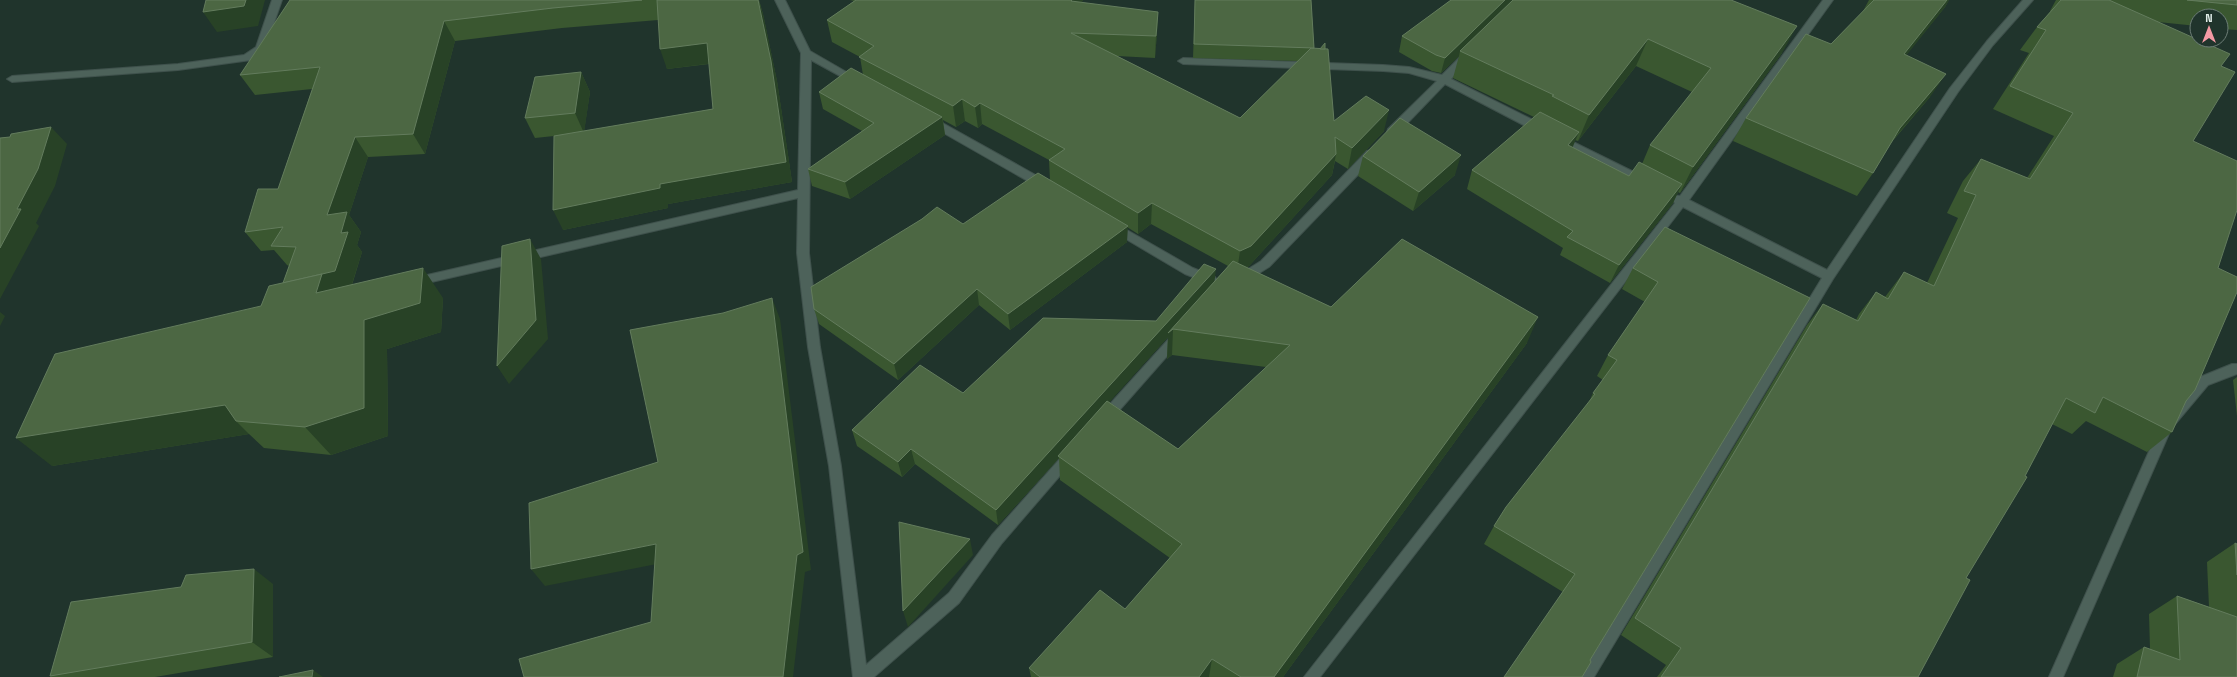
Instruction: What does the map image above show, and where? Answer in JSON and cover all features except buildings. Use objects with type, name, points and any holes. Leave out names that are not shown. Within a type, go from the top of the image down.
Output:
[{"type":"street","points":[[12,79],[178,67],[247,58],[260,49],[276,0]]},
{"type":"street","points":[[780,0],[806,53],[803,253],[814,346],[834,466],[860,677]]},
{"type":"street","points":[[1311,677],[1682,201],[1828,0]]},
{"type":"street","points":[[1586,677],[1829,276],[1954,90],[1990,43],[2028,0]]},
{"type":"street","points":[[1100,218],[1188,271],[1223,285],[1243,278],[1265,264],[1443,79],[1476,48]]},
{"type":"street","points":[[806,53],[868,86]]},
{"type":"street","points":[[1183,61],[1410,70],[1443,79],[1654,187]]},
{"type":"street","points":[[922,116],[1052,190]]},
{"type":"street","points":[[400,285],[805,192]]},
{"type":"street","points":[[1668,194],[1829,276]]},
{"type":"street","points":[[1096,428],[1185,328]]},
{"type":"street","points":[[2056,677],[2166,426],[2204,381],[2232,369],[2237,369]]},
{"type":"street","points":[[863,677],[954,598],[997,539],[1081,446]]}]
